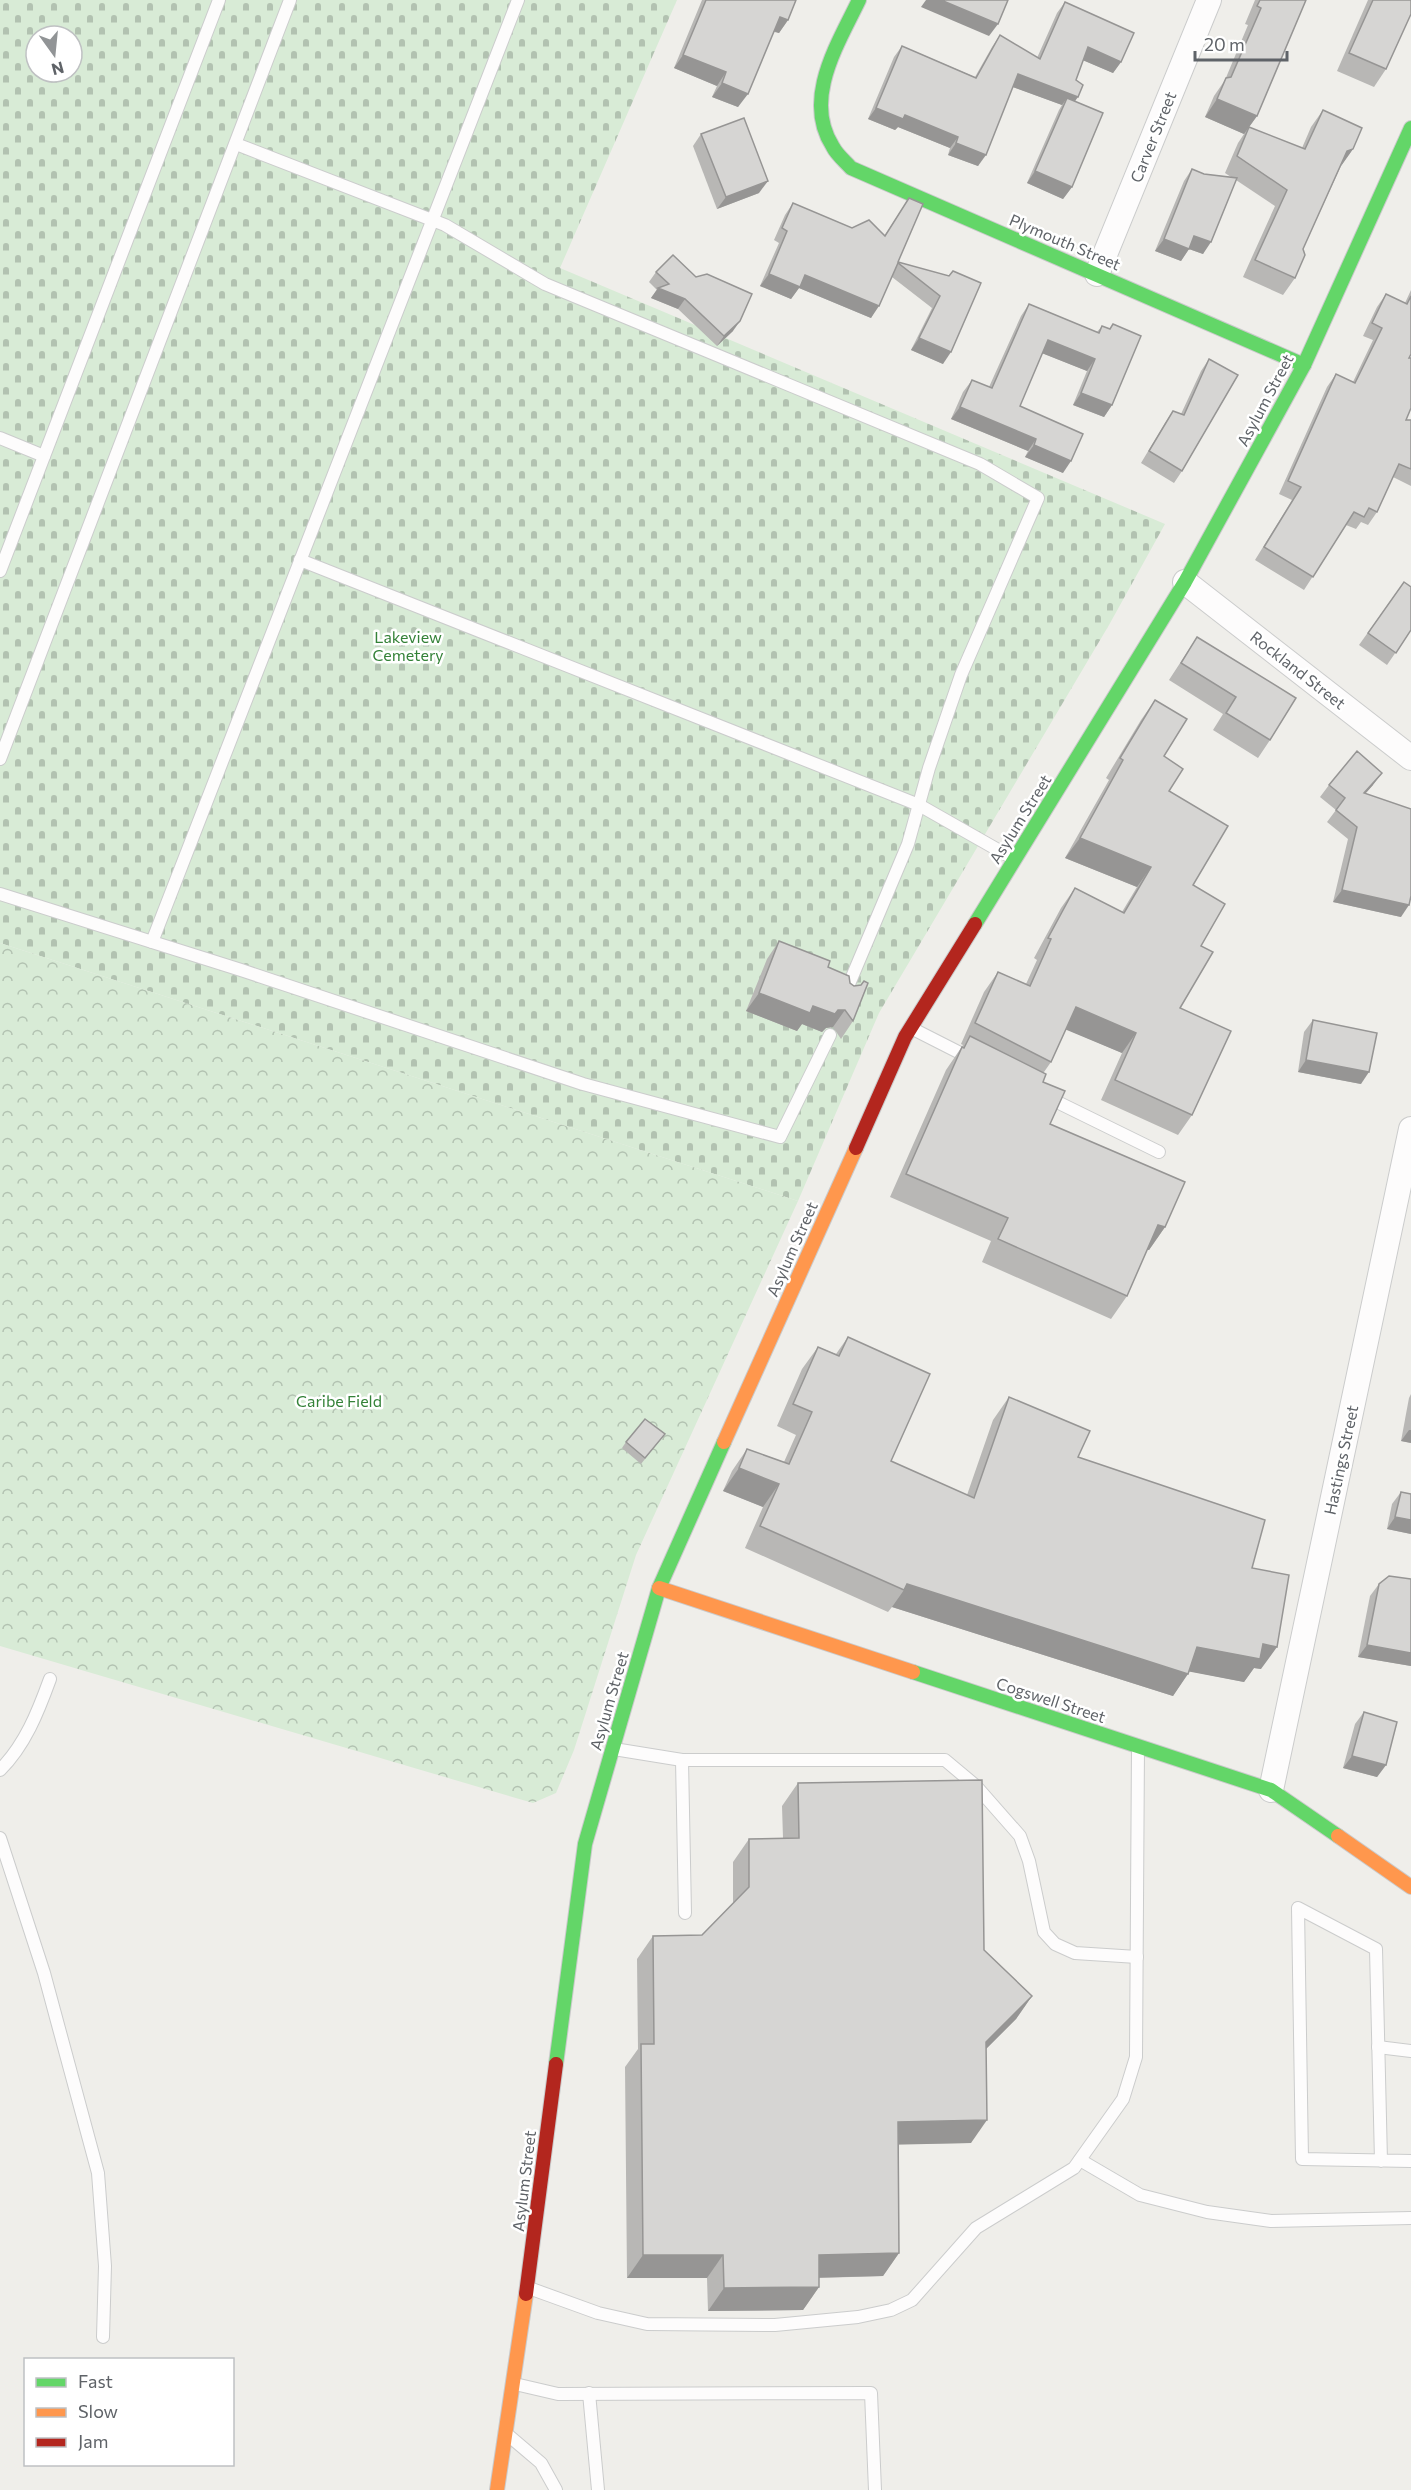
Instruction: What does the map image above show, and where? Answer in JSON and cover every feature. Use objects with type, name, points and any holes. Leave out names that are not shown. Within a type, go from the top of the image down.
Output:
[{"type":"street","name":"Plymouth Street","points":[[859,0],[820,93],[820,118],[825,134],[844,161],[861,174],[1304,364]]},
{"type":"street","name":"Carver Street","points":[[1097,274],[1209,0]]},
{"type":"street","name":"Asylum Street","points":[[497,2490],[527,2288],[585,1844],[659,1588],[911,1028],[1185,582],[1304,364],[1411,128]]},
{"type":"street","name":"Rockland Street","points":[[1185,582],[1411,758]]},
{"type":"street","name":"Hastings Street","points":[[1271,1790],[1411,1129]]},
{"type":"street","name":"Cogswell Street","points":[[659,1588],[1271,1790],[1411,1887]]},
{"type":"lane","points":[[0,571],[219,0]]},
{"type":"lane","points":[[0,759],[290,0]]},
{"type":"lane","points":[[152,942],[518,0]]},
{"type":"lane","points":[[236,144],[431,220],[545,284],[980,464],[1038,498],[961,675],[908,843],[844,996]]},
{"type":"lane","points":[[0,438],[44,456]]},
{"type":"lane","points":[[300,560],[919,805],[1015,860]]},
{"type":"lane","points":[[0,894],[583,1084],[780,1137],[830,1035]]},
{"type":"lane","points":[[911,1028],[980,1063]]},
{"type":"lane","points":[[1033,1089],[1159,1152]]},
{"type":"lane","points":[[0,1770],[14,1757],[37,1715],[50,1679]]},
{"type":"lane","points":[[527,2288],[598,2313],[647,2324],[775,2325],[858,2317],[891,2310],[912,2300],[976,2228],[1074,2168],[1123,2099],[1136,2057],[1138,1746]]},
{"type":"lane","points":[[613,1749],[682,1760],[945,1760],[976,1786],[1020,1836],[1029,1861],[1044,1932],[1054,1944],[1075,1953],[1137,1957]]},
{"type":"lane","points":[[682,1760],[685,1913]]},
{"type":"lane","points":[[0,1838],[44,1973],[98,2173],[105,2266],[103,2337]]},
{"type":"lane","points":[[1381,2161],[1376,1949],[1298,1908],[1302,2160],[1381,2161],[1411,2161]]},
{"type":"lane","points":[[1378,2047],[1411,2051]]},
{"type":"lane","points":[[1080,2160],[1140,2195],[1207,2212],[1271,2221],[1411,2218]]},
{"type":"lane","points":[[513,2384],[558,2394],[871,2393],[875,2490]]},
{"type":"lane","points":[[589,2393],[598,2490]]},
{"type":"lane","points":[[506,2433],[541,2463],[556,2490]]},
{"type":"green space","name":"Lakeview Cemetery","points":[[0,0],[677,0],[560,268],[1165,524],[1109,625],[879,1013],[798,1201],[0,943]]},
{"type":"green space","name":"Caribe Field","points":[[0,943],[798,1201],[636,1555],[574,1750],[556,1793],[533,1803],[0,1646]]},
{"type":"building","points":[[706,0],[796,0],[788,20],[780,17],[748,94],[722,83],[726,72],[683,55]]},
{"type":"building","points":[[941,0],[1008,0],[998,24]]},
{"type":"building","points":[[1260,0],[1306,0],[1257,116],[1217,99],[1226,78],[1231,77],[1261,8],[1257,6]]},
{"type":"building","points":[[1373,0],[1411,0],[1411,14],[1386,69],[1349,53]]},
{"type":"building","points":[[1065,2],[1134,33],[1121,62],[1088,47],[1076,80],[1083,85],[1078,97],[1018,74],[986,155],[956,143],[958,137],[905,115],[903,119],[876,108],[902,46],[976,78],[1000,35],[1040,59]]},
{"type":"building","points":[[1067,98],[1103,113],[1072,187],[1035,171]]},
{"type":"building","points":[[1323,110],[1362,128],[1353,149],[1347,151],[1303,249],[1305,255],[1295,278],[1255,260],[1287,190],[1237,156],[1249,127],[1305,149]]},
{"type":"building","points":[[744,118],[768,181],[726,197],[701,134]]},
{"type":"building","points":[[1192,169],[1204,174],[1237,178],[1211,242],[1194,236],[1189,249],[1164,239]]},
{"type":"building","points":[[909,198],[923,204],[898,262],[949,276],[953,271],[981,283],[951,352],[919,338],[940,296],[898,263],[879,306],[805,275],[800,287],[769,274],[787,231],[782,228],[793,203],[852,228],[869,220],[885,236]]},
{"type":"building","points":[[673,255],[696,277],[707,274],[752,294],[740,321],[724,336],[685,299],[658,288],[669,284],[656,272]]},
{"type":"building","points":[[1386,294],[1407,304],[1411,296],[1411,354],[1409,358],[1411,358],[1411,408],[1406,420],[1411,420],[1411,469],[1399,464],[1377,512],[1369,508],[1364,517],[1354,512],[1313,577],[1264,547],[1301,487],[1288,481],[1336,374],[1355,383],[1382,328],[1372,323]]},
{"type":"building","points":[[1029,304],[1099,333],[1102,326],[1110,329],[1113,324],[1141,336],[1112,405],[1081,393],[1095,359],[1048,340],[1020,406],[1083,434],[1071,461],[1034,445],[1036,439],[960,407],[972,380],[992,388]]},
{"type":"building","points":[[1209,359],[1238,375],[1182,471],[1149,451],[1173,411],[1184,415]]},
{"type":"building","points":[[1404,582],[1411,587],[1411,630],[1396,653],[1368,633]]},
{"type":"building","points":[[1197,637],[1296,698],[1270,740],[1226,713],[1236,697],[1181,663]]},
{"type":"building","points":[[1155,700],[1187,719],[1164,756],[1183,769],[1169,791],[1228,826],[1193,885],[1225,904],[1201,946],[1213,952],[1180,1008],[1231,1031],[1192,1115],[1115,1080],[1136,1033],[1076,1007],[1051,1062],[975,1023],[998,972],[1030,986],[1051,939],[1048,938],[1075,888],[1124,913],[1151,867],[1080,838],[1123,760],[1120,758]]},
{"type":"building","points":[[1357,751],[1382,773],[1364,793],[1411,809],[1411,896],[1409,905],[1342,890],[1357,827],[1336,810],[1345,798],[1329,785]]},
{"type":"building","points":[[779,941],[830,961],[828,967],[849,976],[850,983],[854,986],[861,985],[864,981],[868,983],[853,1021],[845,1010],[838,1010],[835,1014],[813,1006],[810,1013],[759,993]]},
{"type":"building","points":[[1313,1020],[1377,1033],[1369,1072],[1306,1060]]},
{"type":"building","points":[[970,1036],[1046,1074],[1043,1082],[1065,1091],[1050,1124],[1185,1182],[1165,1227],[1158,1225],[1127,1296],[998,1239],[1008,1218],[906,1174],[962,1047],[964,1048]]},
{"type":"building","points":[[848,1337],[930,1374],[891,1461],[974,1498],[1009,1397],[1090,1431],[1078,1457],[1265,1520],[1252,1568],[1289,1575],[1277,1647],[1263,1644],[1260,1659],[1197,1647],[1188,1674],[907,1584],[904,1590],[760,1526],[779,1484],[739,1468],[747,1449],[789,1464],[812,1412],[793,1404],[818,1347],[839,1356]]},
{"type":"building","points":[[645,1419],[665,1434],[645,1458],[626,1442]]},
{"type":"building","points":[[1401,1492],[1411,1494],[1411,1520],[1395,1517]]},
{"type":"building","points":[[1389,1576],[1411,1579],[1411,1653],[1367,1645],[1379,1584]]},
{"type":"building","points":[[1364,1712],[1397,1722],[1386,1765],[1352,1756]]},
{"type":"building","points":[[982,1780],[984,1950],[1032,1996],[986,2042],[987,2120],[898,2122],[899,2253],[819,2255],[819,2287],[724,2288],[723,2255],[643,2255],[641,2044],[654,2044],[653,1936],[702,1935],[749,1887],[749,1839],[799,1838],[798,1783]]},
{"type":"traffic: fast","points":[[859,0],[826,72],[821,110],[824,129],[833,147],[851,168],[1304,365]]},
{"type":"traffic: fast","points":[[975,924],[1185,582],[1304,365],[1411,128]]},
{"type":"traffic: fast","points":[[556,2064],[585,1844],[659,1588],[724,1442]]},
{"type":"traffic: fast","points":[[913,1672],[1271,1790],[1338,1836]]},
{"type":"traffic: slow","points":[[724,1442],[856,1148]]},
{"type":"traffic: slow","points":[[659,1588],[913,1672]]},
{"type":"traffic: slow","points":[[1338,1836],[1411,1887]]},
{"type":"traffic: slow","points":[[497,2490],[526,2294]]},
{"type":"traffic: jam","points":[[856,1148],[905,1037],[975,924]]},
{"type":"traffic: jam","points":[[526,2294],[556,2064]]}]
